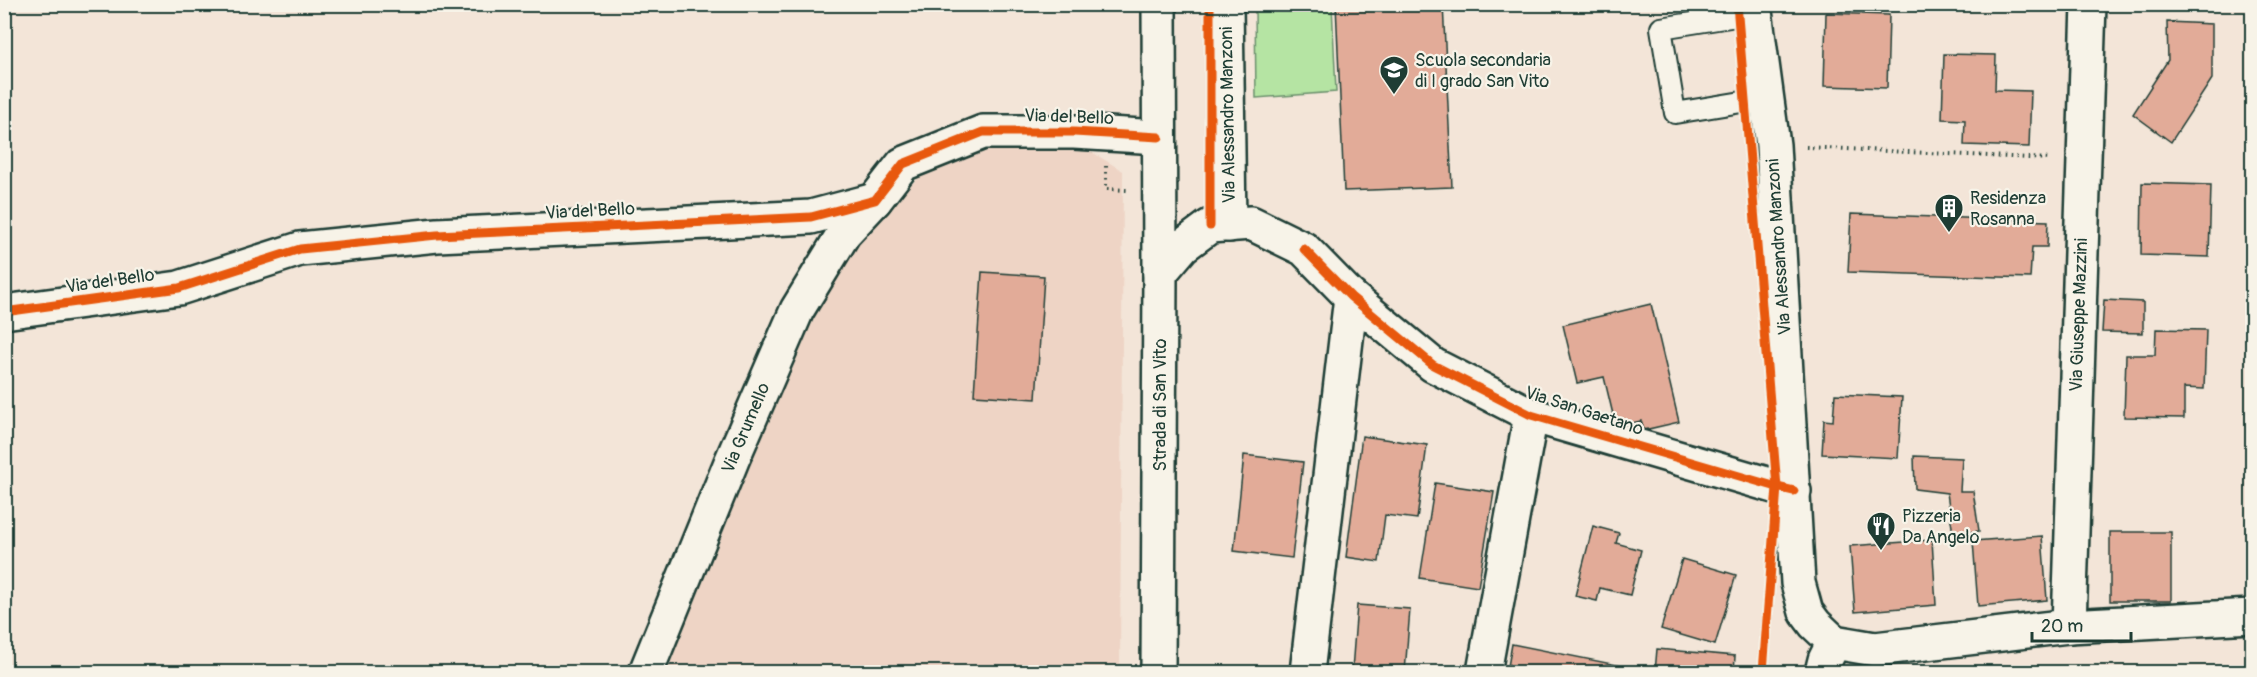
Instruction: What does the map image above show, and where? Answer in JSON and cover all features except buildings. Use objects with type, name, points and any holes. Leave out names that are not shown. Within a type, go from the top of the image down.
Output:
[{"type":"street","name":"Strada di San Vito","points":[[1158,672],[1161,273],[1158,137],[1159,4]]},
{"type":"street","name":"Via Alessandro Manzoni","points":[[1226,4],[1229,225]]},
{"type":"street","name":"Via Giuseppe Mazzini","points":[[2069,626],[2090,4]]},
{"type":"street","name":"Via Alessandro Manzoni","points":[[1754,9],[1773,145],[1794,491]]},
{"type":"street","name":"Via del Bello","points":[[4,312],[179,288],[300,249],[436,235],[811,217],[875,200],[903,164],[983,132],[1074,132],[1158,137]]},
{"type":"street","name":"Via Grumello","points":[[646,672],[732,460],[797,310],[844,233],[875,200]]},
{"type":"street","name":"Via San Gaetano","points":[[1161,273],[1183,246],[1210,226],[1251,223],[1304,249],[1351,297],[1432,365],[1531,415],[1794,491]]},
{"type":"street","points":[[1306,672],[1351,297]]},
{"type":"street","name":"Via San Gaetano","points":[[1484,672],[1531,415]]},
{"type":"street","points":[[1794,491],[1798,583],[1806,612],[1834,642],[1875,649],[2069,626],[2253,616]]},
{"type":"street","points":[[1822,672],[1824,660],[1834,642]]},
{"type":"lane","points":[[1754,9],[1661,28],[1675,113],[1766,98]]},
{"type":"path","points":[[1773,145],[2084,161]]},
{"type":"shaded area","points":[[1060,141],[1090,151],[1123,171],[1120,672],[667,672],[736,470],[811,312],[872,215],[919,178],[962,154],[1012,144]]},
{"type":"green space","points":[[1255,5],[1332,5],[1336,92],[1256,98]]},
{"type":"cycle path","points":[[1210,4],[1210,226]]},
{"type":"cycle path","points":[[1737,4],[1777,487],[1763,672]]},
{"type":"cycle path","points":[[4,312],[179,288],[300,249],[437,235],[811,217],[875,200],[903,164],[983,132],[1074,132],[1159,137]]},
{"type":"cycle path","points":[[1304,249],[1351,297],[1433,365],[1531,415],[1794,491]]},
{"type":"place","name":"Scuola secondaria di I grado San Vito","points":[[1394,96]]},
{"type":"place","name":"Residenza Rosanna","points":[[1949,234]]},
{"type":"place","name":"Pizzeria Da Angelo","points":[[1881,552]]}]
